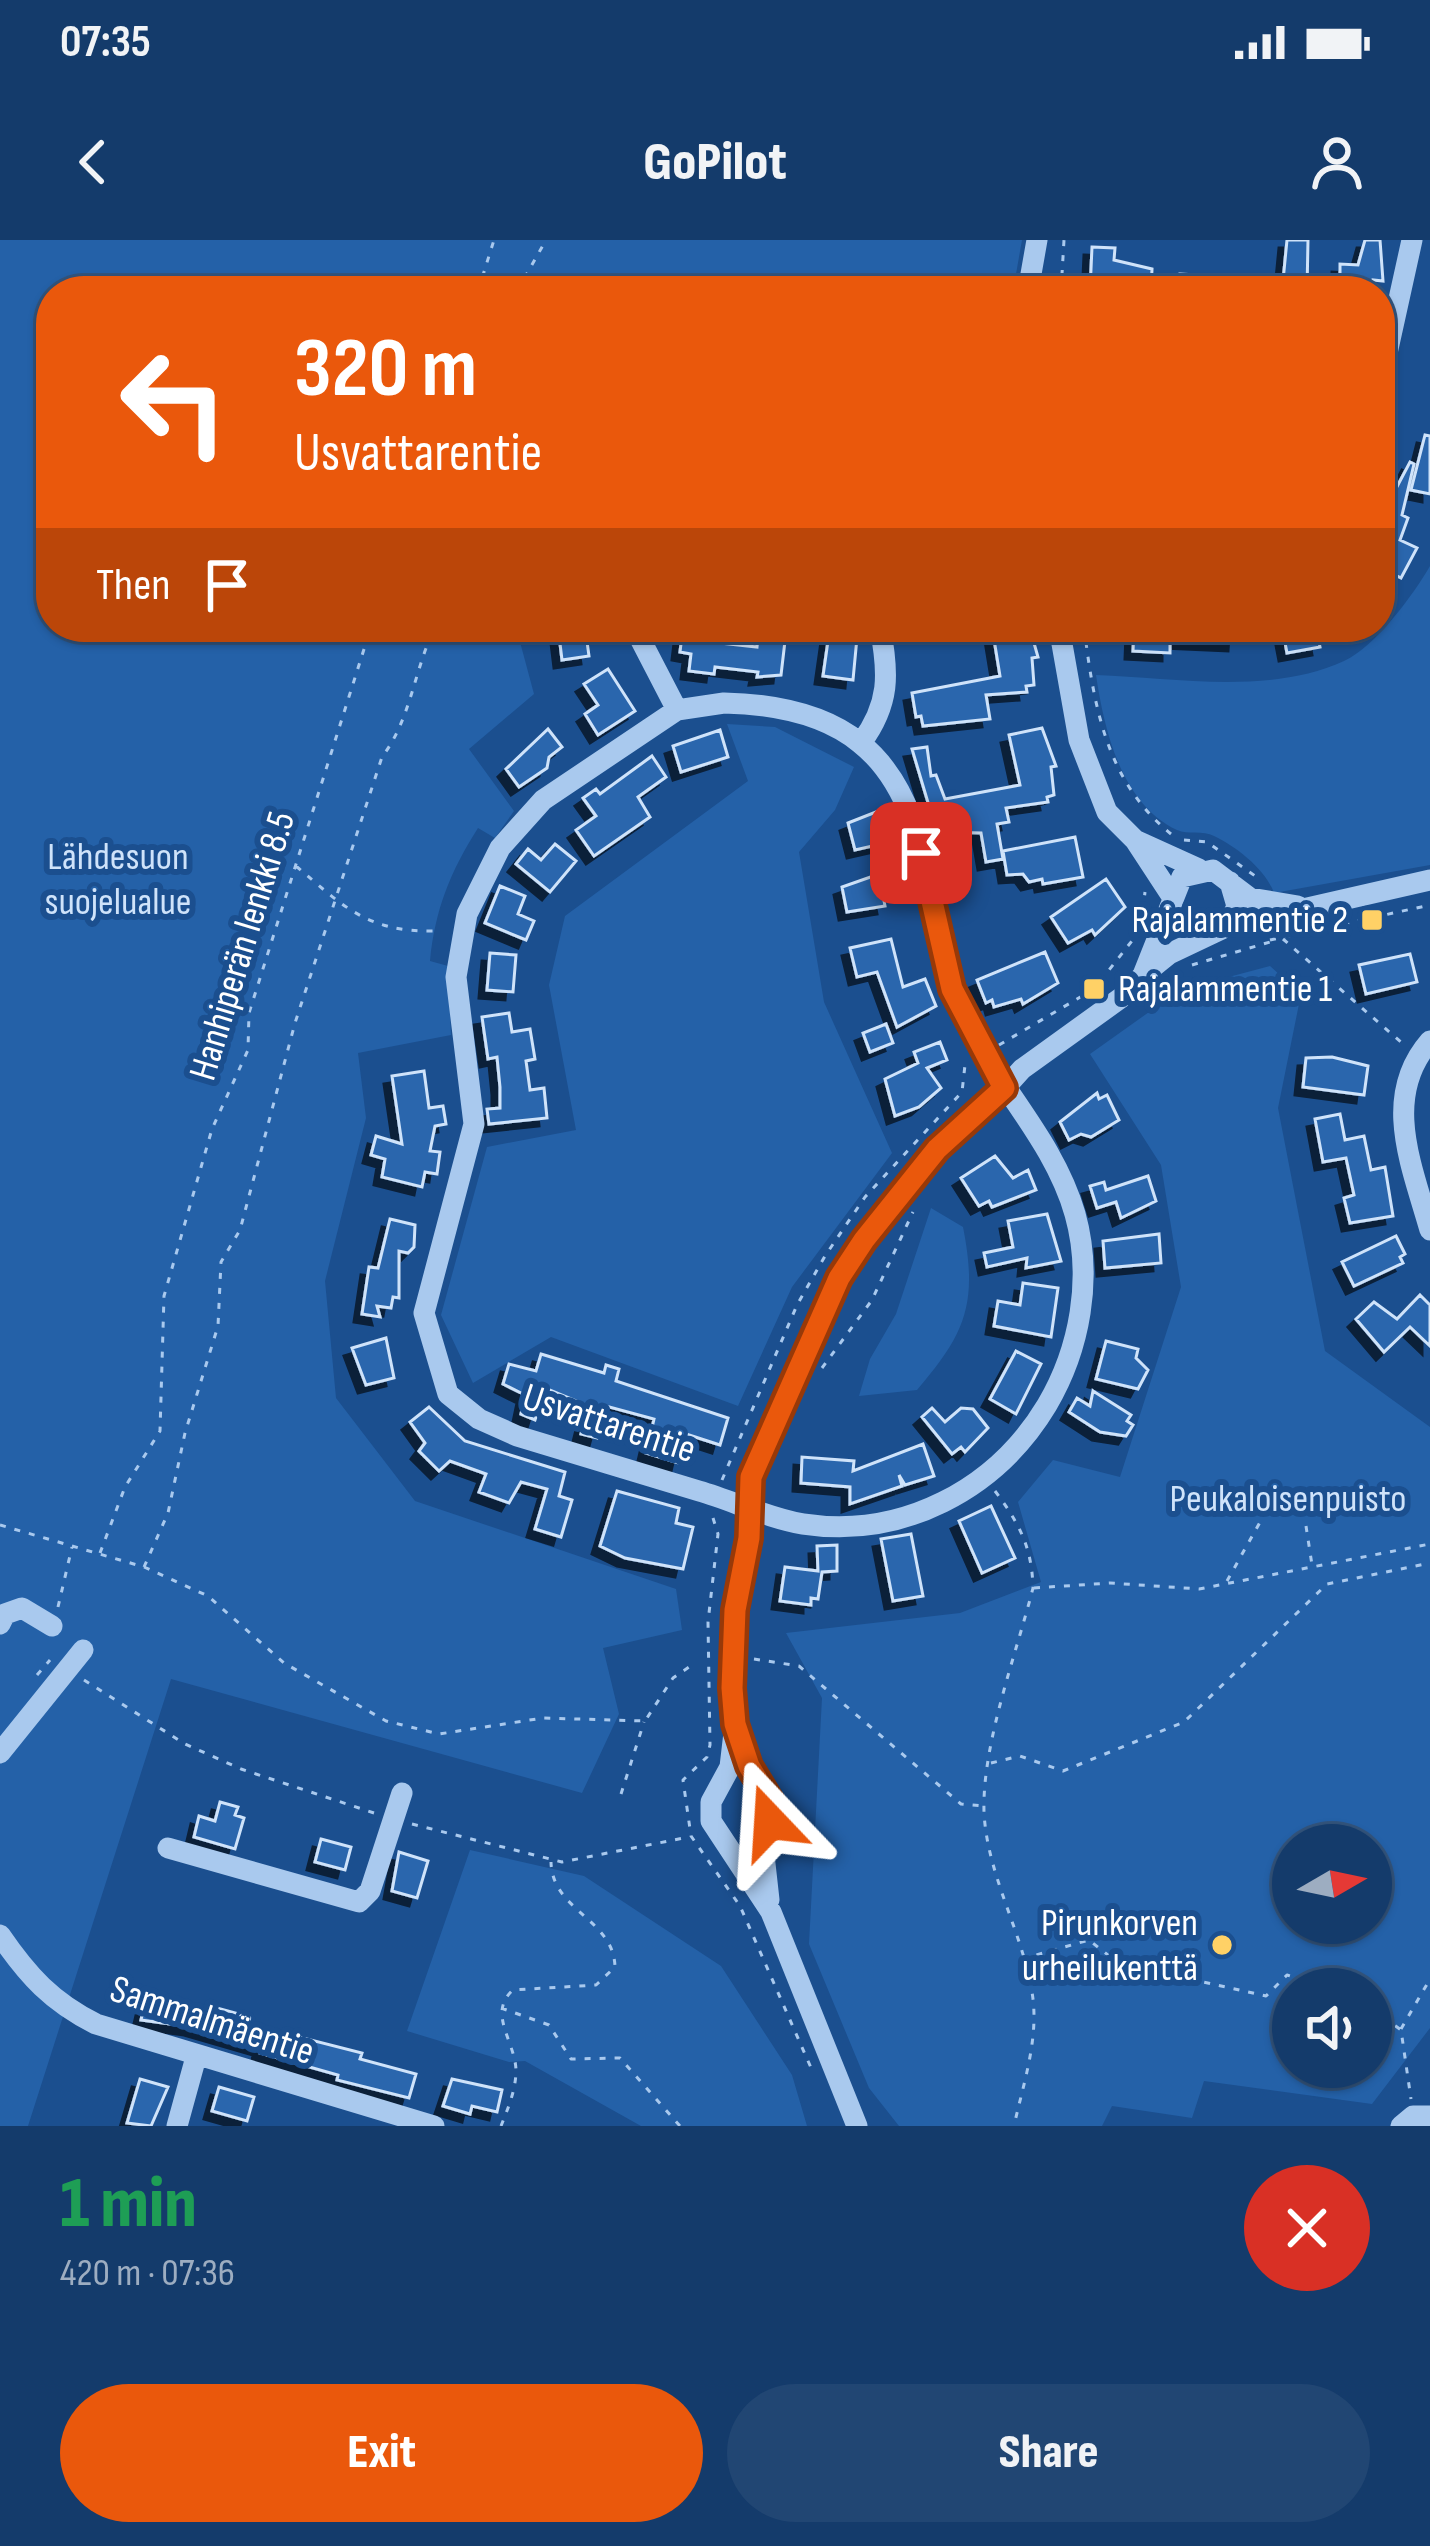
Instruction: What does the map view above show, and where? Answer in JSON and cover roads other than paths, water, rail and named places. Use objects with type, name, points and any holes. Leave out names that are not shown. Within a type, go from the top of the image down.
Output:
[{"type":"street","points":[[1030,276],[1036,240]]},
{"type":"street","points":[[1395,304],[1412,240]]},
{"type":"street","points":[[642,642],[677,710],[769,704],[820,720],[861,743],[908,811],[941,959],[981,1053],[1004,1088]]},
{"type":"street","points":[[861,743],[880,718],[887,696],[882,642]]},
{"type":"street","points":[[1062,642],[1078,740],[1092,785],[1107,812],[1135,840],[1171,898],[1184,930],[1206,936]]},
{"type":"street","name":"Usvattarentie","points":[[677,710],[543,800],[500,848],[475,896],[456,977],[474,1124],[424,1313],[448,1394],[479,1419],[517,1436],[805,1524],[847,1528],[922,1512],[986,1480],[1033,1428],[1070,1367],[1083,1294],[1076,1219],[1062,1176],[1004,1088]]},
{"type":"street","points":[[1135,840],[1199,869],[1213,870],[1250,898],[1298,906]]},
{"type":"street","points":[[857,2126],[771,1912],[717,1831],[710,1811],[730,1767],[735,1724],[732,1644],[751,1510],[751,1477],[839,1278],[937,1149],[1022,1069],[1111,1007],[1143,975],[1161,948],[1171,898],[1182,877],[1199,869]]},
{"type":"street","points":[[1161,948],[1228,926],[1269,920],[1298,906],[1430,880]]},
{"type":"street","points":[[1228,926],[1237,907],[1230,882]]},
{"type":"street","points":[[1424,1049],[1400,1103],[1430,1230]]},
{"type":"street","points":[[0,1624],[5,1614],[22,1608],[52,1626]]},
{"type":"street","points":[[0,1753],[83,1650]]},
{"type":"street","points":[[735,1724],[771,1802],[764,1855],[771,1912]]},
{"type":"street","points":[[721,1786],[740,1780],[760,1786]]},
{"type":"street","points":[[168,1848],[359,1902],[370,1891],[402,1793]]},
{"type":"street","points":[[717,1831],[748,1841],[770,1822]]},
{"type":"street","name":"Sammalmäentie","points":[[0,1935],[56,2004],[96,2024],[434,2126]]},
{"type":"street","points":[[177,2126],[196,2057]]},
{"type":"place","name":"Rajalammentie 2","points":[[1372,920]]},
{"type":"place","name":"Rajalammentie 1","points":[[1094,989]]},
{"type":"place","name":"Pirunkorven urheilukenttä","points":[[1222,1945]]},
{"type":"park label","name":"Lähdesuon suojelualue","points":[[118,880]]},
{"type":"park label","name":"Peukaloisenpuisto","points":[[1288,1499]]}]
